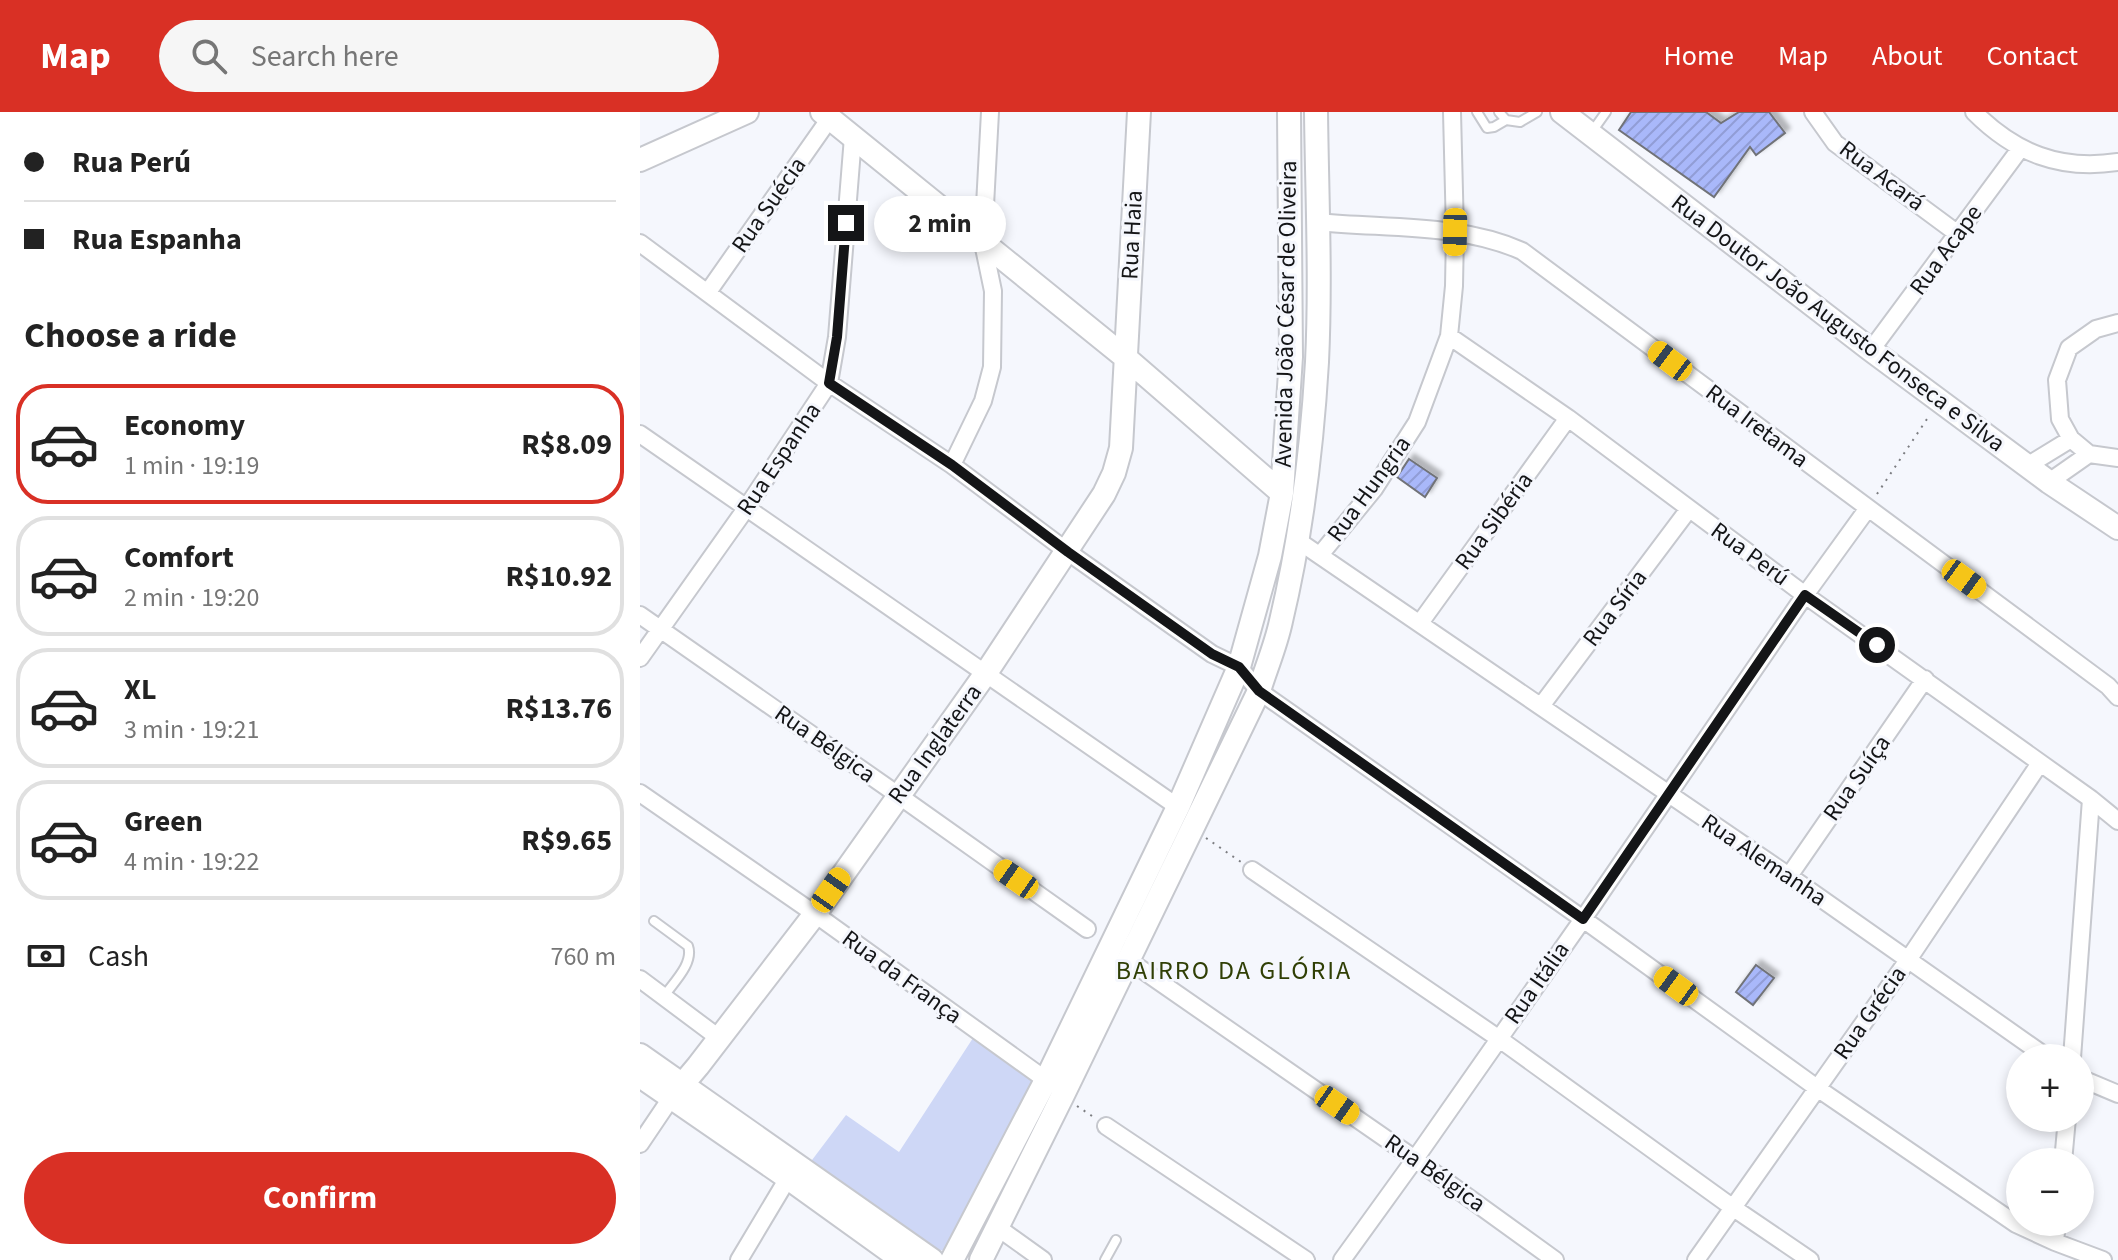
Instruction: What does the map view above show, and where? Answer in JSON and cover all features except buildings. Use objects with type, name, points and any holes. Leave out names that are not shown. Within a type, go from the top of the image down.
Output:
[{"type":"street","points":[[640,160],[747,112]]},
{"type":"street","points":[[952,465],[983,401],[992,367],[993,291],[983,243],[990,112]]},
{"type":"street","name":"Rua Haia","points":[[1126,358],[1139,112]]},
{"type":"street","points":[[1289,117],[1314,112]]},
{"type":"street","name":"Avenida João César de Oliveira","points":[[981,1260],[1259,691],[1281,623],[1297,540],[1317,361],[1318,222],[1314,112]]},
{"type":"street","name":"Rua Hungria","points":[[1297,540],[1320,555],[1374,489],[1417,422],[1449,336],[1455,232],[1452,112]]},
{"type":"street","name":"Rua Doutor João Augusto Fonseca e Silva","points":[[1562,112],[1587,128],[1871,350],[2049,482],[2118,528]]},
{"type":"street","name":"Rua Acará","points":[[1813,112],[1835,143],[1958,234]]},
{"type":"street","points":[[1974,112],[1993,131],[2020,149],[2057,162],[2096,165],[2118,162]]},
{"type":"street","points":[[826,115],[1126,358],[1282,493]]},
{"type":"street","name":"Rua Suécia","points":[[708,292],[826,115]]},
{"type":"street","name":"Avenida João César de Oliveira","points":[[952,1260],[1046,1080],[1178,807],[1239,667],[1270,556],[1282,493],[1291,357],[1289,117]]},
{"type":"street","name":"Rua Espanha","points":[[640,658],[747,507],[829,383],[837,337],[853,137]]},
{"type":"street","name":"Rua Acape","points":[[1871,350],[2020,149]]},
{"type":"street","name":"Rua Iretama","points":[[1318,222],[1455,232],[1503,243],[1522,251],[1868,508],[2115,685]]},
{"type":"street","points":[[640,243],[829,383],[952,465],[1212,654],[1239,667],[1259,691],[1817,1088],[2016,1224],[2103,1260]]},
{"type":"street","points":[[2118,323],[2096,329],[2069,348],[2057,380],[2060,419],[2071,439],[2089,454],[2118,458]]},
{"type":"street","name":"Rua Perú","points":[[1449,336],[1568,418],[1805,595],[2118,821]]},
{"type":"street","name":"Rua Inglaterra","points":[[678,1091],[815,914],[986,673],[1104,494],[1121,448],[1126,358]]},
{"type":"street","name":"Rua Sibéria","points":[[1420,623],[1568,418]]},
{"type":"street","points":[[640,434],[1178,807]]},
{"type":"street","points":[[2027,466],[2071,439]]},
{"type":"street","points":[[2049,482],[2089,454]]},
{"type":"street","name":"Rua Itália","points":[[1342,1260],[1868,508]]},
{"type":"street","name":"Rua Síria","points":[[1541,706],[1689,509]]},
{"type":"street","name":"Rua Alemanha","points":[[1320,555],[1789,876],[2028,1044]]},
{"type":"street","name":"Rua Bélgica","points":[[640,615],[1087,929]]},
{"type":"street","name":"Rua Suíça","points":[[1789,876],[1925,679]]},
{"type":"street","points":[[1225,700],[1244,690],[1259,691]]},
{"type":"street","name":"Rua Grécia","points":[[1696,1260],[1908,960],[2040,763]]},
{"type":"street","name":"Rua da França","points":[[640,793],[1046,1080]]},
{"type":"street","points":[[2073,1044],[2091,799]]},
{"type":"street","points":[[1252,870],[1498,1038],[1810,1260]]},
{"type":"street","name":"Rua Bélgica","points":[[1128,960],[1555,1260]]},
{"type":"street","points":[[640,979],[719,1038]]},
{"type":"street","points":[[640,1055],[678,1091],[788,1178],[902,1260]]},
{"type":"street","points":[[640,1076],[678,1091],[932,1260]]},
{"type":"street","points":[[2094,1084],[2118,1094]]},
{"type":"street","points":[[640,1144],[678,1091]]},
{"type":"street","points":[[1106,1126],[1306,1260]]},
{"type":"street","points":[[739,1260],[788,1178]]},
{"type":"street","points":[[997,1227],[1043,1260]]},
{"type":"street","points":[[2055,1242],[2056,1236]]},
{"type":"lane","points":[[1477,112],[1487,128],[1506,120],[1520,122],[1537,112]]},
{"type":"lane","points":[[1499,112],[1506,120]]},
{"type":"lane","points":[[1587,128],[1606,112]]},
{"type":"lane","points":[[654,921],[688,946],[691,952],[689,961],[664,996]]},
{"type":"lane","points":[[1105,1260],[1116,1240]]},
{"type":"path","points":[[1868,508],[1940,400]]},
{"type":"path","points":[[1192,829],[1252,870]]},
{"type":"path","points":[[1062,1097],[1106,1126]]},
{"type":"shaded area","points":[[973,1038],[1033,1080],[944,1250],[931,1252],[809,1164],[846,1115],[899,1152]]},
{"type":"district","name":"BAIRRO DA GLÓRIA","points":[[1234,970]]},
{"type":"route","points":[[846,223],[837,337],[829,383],[952,465],[1212,654],[1239,667],[1259,691],[1583,919],[1805,595],[1877,645]]}]
